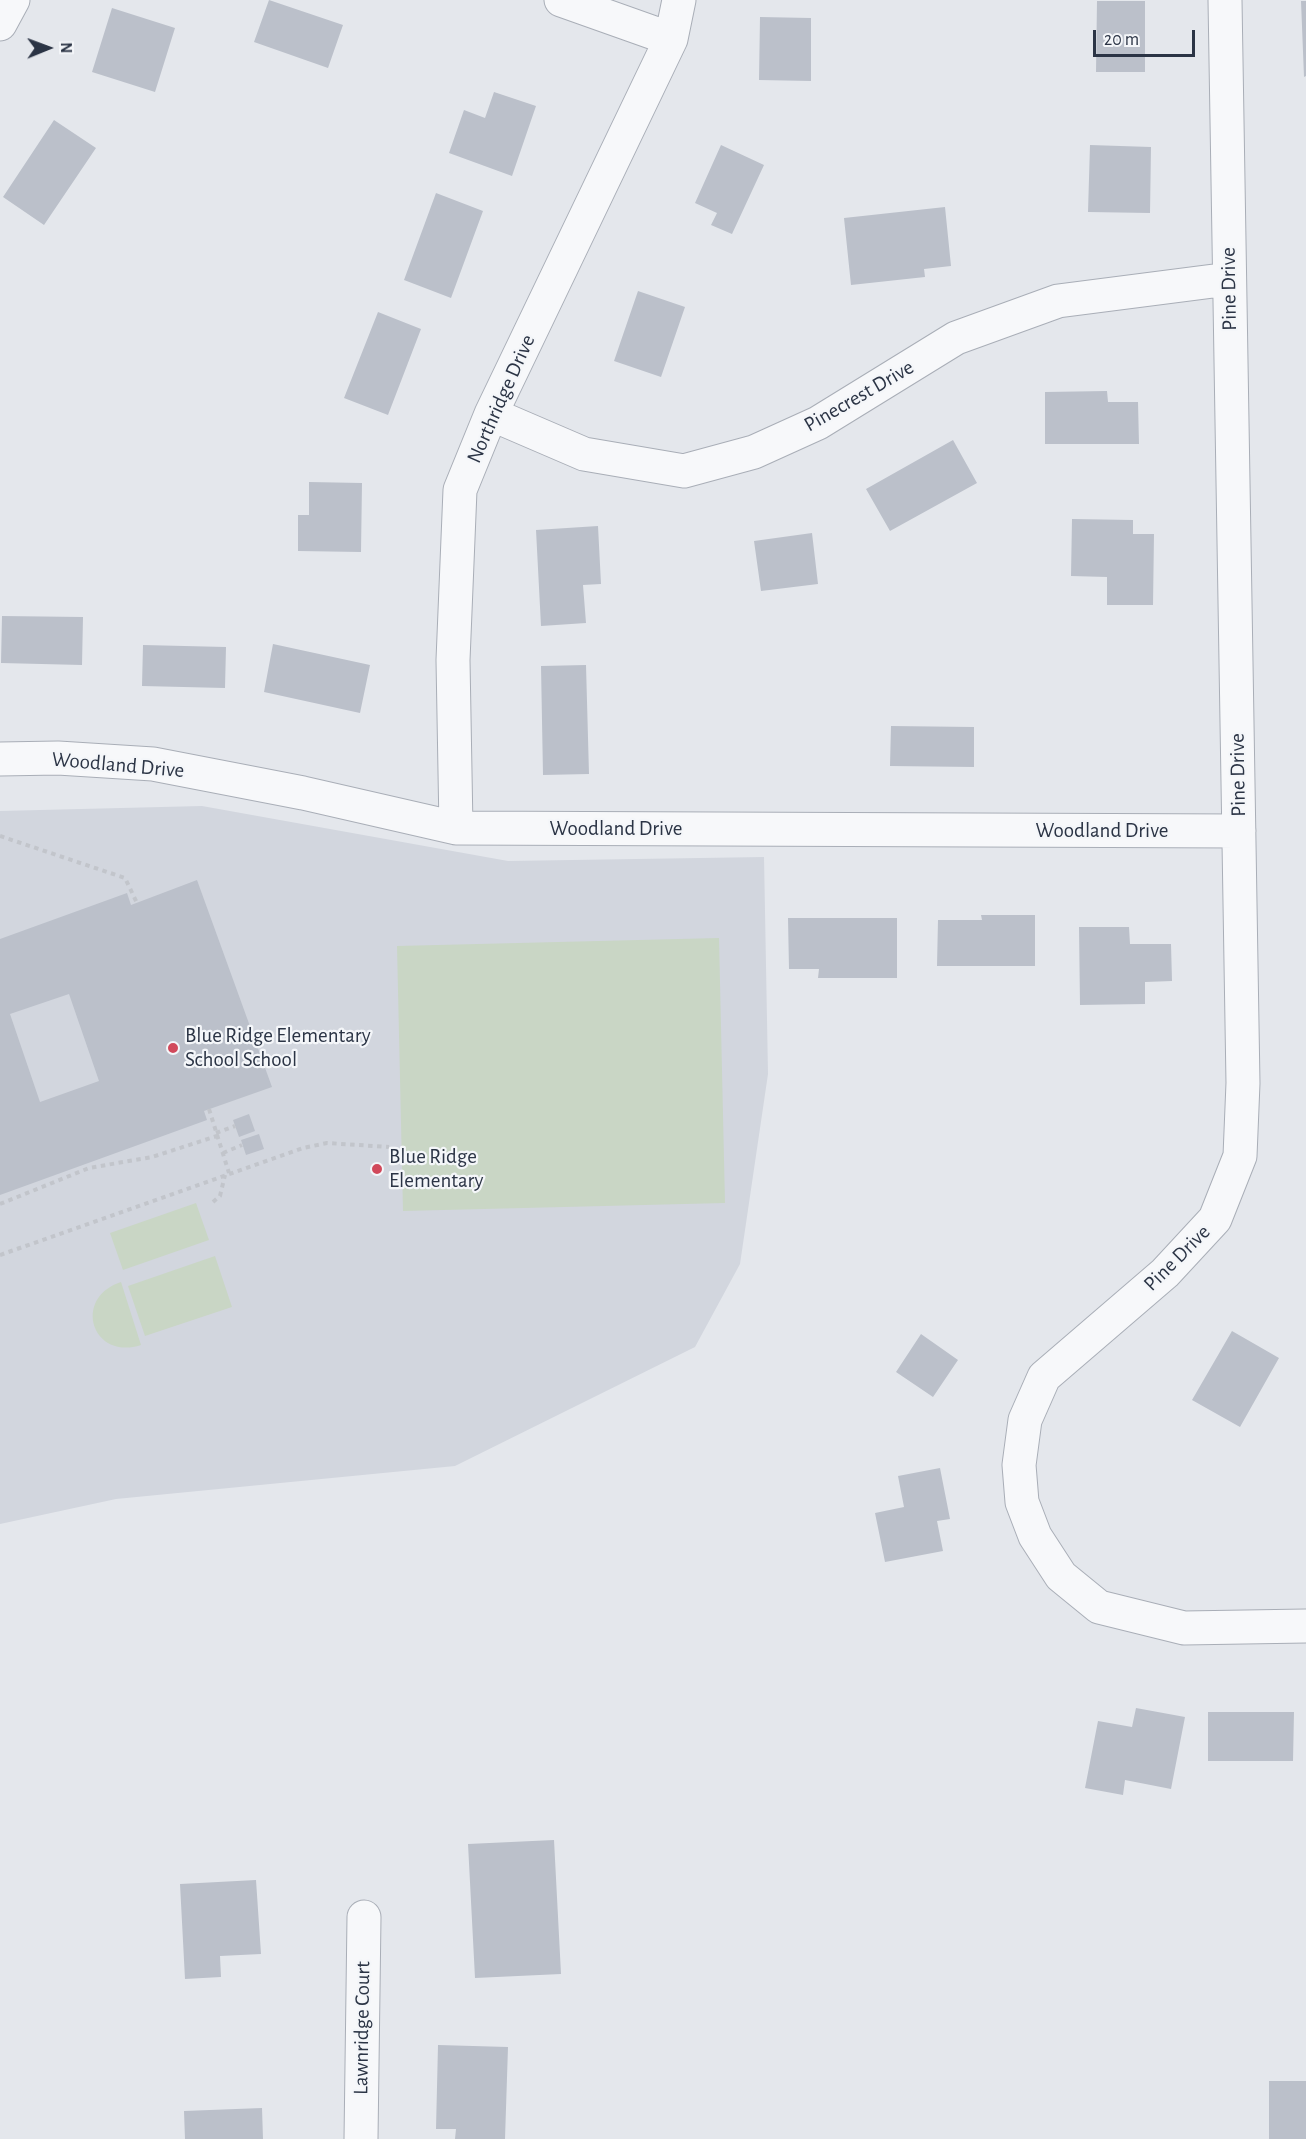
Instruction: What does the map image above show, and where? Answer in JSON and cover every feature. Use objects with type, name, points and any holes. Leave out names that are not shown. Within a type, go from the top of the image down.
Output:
[{"type":"street","points":[[0,24],[13,0]]},
{"type":"street","points":[[561,0],[671,39]]},
{"type":"street","name":"Northridge Drive","points":[[456,828],[453,660],[460,490],[491,414],[671,39],[679,0]]},
{"type":"street","name":"Pine Drive","points":[[1225,0],[1243,1083],[1240,1156],[1215,1219],[1166,1274],[1044,1377],[1025,1420],[1019,1465],[1022,1502],[1035,1536],[1060,1576],[1099,1607],[1184,1628],[1306,1626]]},
{"type":"street","name":"Pinecrest Drive","points":[[491,414],[584,454],[684,471],[754,452],[818,423],[956,338],[1058,301],[1229,279]]},
{"type":"street","name":"Woodland Drive","points":[[0,759],[58,758],[153,764],[303,793],[456,828],[1239,831]]},
{"type":"street","name":"Lawnridge Court","points":[[361,2139],[364,1917]]},
{"type":"path","points":[[0,836],[125,878],[137,903]]},
{"type":"path","points":[[209,1109],[227,1174],[220,1196],[213,1202]]},
{"type":"path","points":[[0,1204],[90,1168],[152,1157],[235,1126]]},
{"type":"path","points":[[0,1255],[295,1150],[327,1143],[389,1147]]},
{"type":"path","points":[[223,1153],[242,1145]]},
{"type":"shaded area","name":"Blue Ridge Elementary","points":[[202,806],[508,861],[764,857],[768,1074],[740,1264],[695,1347],[455,1466],[116,1499],[0,1524],[0,811]]},
{"type":"green space","points":[[719,938],[725,1203],[403,1211],[397,946]]},
{"type":"green space","points":[[196,1203],[209,1240],[123,1270],[110,1233]]},
{"type":"green space","points":[[215,1256],[232,1307],[145,1336],[128,1286]]},
{"type":"green space","points":[[121,1282],[141,1345],[124,1348],[110,1344],[100,1336],[94,1326],[93,1313],[97,1301],[106,1290]]},
{"type":"building","points":[[269,0],[343,25],[328,68],[254,42]]},
{"type":"building","points":[[1097,1],[1145,1],[1145,72],[1096,72]]},
{"type":"building","points":[[1301,1],[1306,1],[1306,76],[1304,77]]},
{"type":"building","points":[[112,8],[175,28],[155,92],[92,72]]},
{"type":"building","points":[[760,17],[811,18],[811,81],[759,80]]},
{"type":"building","points":[[494,92],[536,106],[512,176],[449,153],[464,110],[485,118]]},
{"type":"building","points":[[54,120],[96,148],[44,225],[3,197]]},
{"type":"building","points":[[721,145],[764,165],[732,234],[711,225],[717,213],[695,203]]},
{"type":"building","points":[[1090,145],[1151,147],[1150,213],[1088,212]]},
{"type":"building","points":[[436,193],[483,211],[451,298],[404,280]]},
{"type":"building","points":[[945,207],[951,266],[924,269],[925,277],[851,285],[844,218]]},
{"type":"building","points":[[638,291],[685,307],[661,377],[614,361]]},
{"type":"building","points":[[378,312],[421,329],[388,415],[344,398]]},
{"type":"building","points":[[1107,391],[1108,402],[1138,402],[1139,444],[1045,444],[1045,392]]},
{"type":"building","points":[[953,440],[977,483],[890,531],[866,489]]},
{"type":"building","points":[[309,482],[362,483],[361,552],[298,551],[298,515],[309,515]]},
{"type":"building","points":[[1072,519],[1133,520],[1133,534],[1154,534],[1153,605],[1107,605],[1107,577],[1071,576]]},
{"type":"building","points":[[598,526],[601,584],[583,585],[586,623],[541,626],[536,530]]},
{"type":"building","points":[[812,533],[818,584],[761,591],[754,541]]},
{"type":"building","points":[[2,616],[83,617],[82,665],[1,663]]},
{"type":"building","points":[[273,644],[370,665],[360,713],[264,692]]},
{"type":"building","points":[[143,645],[226,647],[225,688],[142,686]]},
{"type":"building","points":[[586,665],[589,774],[543,775],[541,666]]},
{"type":"building","points":[[891,726],[974,727],[974,767],[890,766]]},
{"type":"building","name":"Blue Ridge Elementary School School","points":[[197,880],[272,1087],[204,1111],[207,1120],[0,1195],[0,939],[127,893],[131,905]],"holes":[[[69,994],[99,1081],[40,1102],[10,1014]]]},
{"type":"building","points":[[981,915],[1035,915],[1035,966],[937,966],[938,920],[982,920]]},
{"type":"building","points":[[788,918],[897,918],[897,978],[818,978],[819,969],[789,969]]},
{"type":"building","points":[[1079,927],[1129,927],[1130,944],[1171,944],[1172,981],[1145,982],[1145,1004],[1080,1005]]},
{"type":"building","points":[[249,1114],[255,1131],[239,1137],[233,1120]]},
{"type":"building","points":[[259,1134],[264,1149],[246,1155],[241,1140]]},
{"type":"building","points":[[1232,1331],[1279,1358],[1240,1427],[1192,1400]]},
{"type":"building","points":[[921,1334],[958,1360],[933,1397],[896,1372]]},
{"type":"building","points":[[940,1468],[950,1519],[937,1521],[943,1551],[885,1562],[875,1513],[904,1507],[898,1476]]},
{"type":"building","points":[[1136,1708],[1185,1717],[1171,1789],[1125,1780],[1123,1795],[1085,1788],[1098,1721],[1132,1727]]},
{"type":"building","points":[[1208,1712],[1294,1712],[1293,1761],[1208,1761]]},
{"type":"building","points":[[554,1840],[561,1974],[475,1978],[468,1844]]},
{"type":"building","points":[[256,1880],[261,1954],[220,1956],[221,1977],[185,1979],[180,1884]]},
{"type":"building","points":[[438,2045],[508,2047],[505,2139],[455,2139],[456,2129],[436,2129]]},
{"type":"building","points":[[1269,2081],[1306,2081],[1306,2139],[1269,2139]]},
{"type":"building","points":[[262,2108],[263,2139],[185,2139],[184,2111]]},
{"type":"place","name":"Blue Ridge Elementary School School","points":[[173,1048]]},
{"type":"place","name":"Blue Ridge Elementary","points":[[377,1169]]}]
